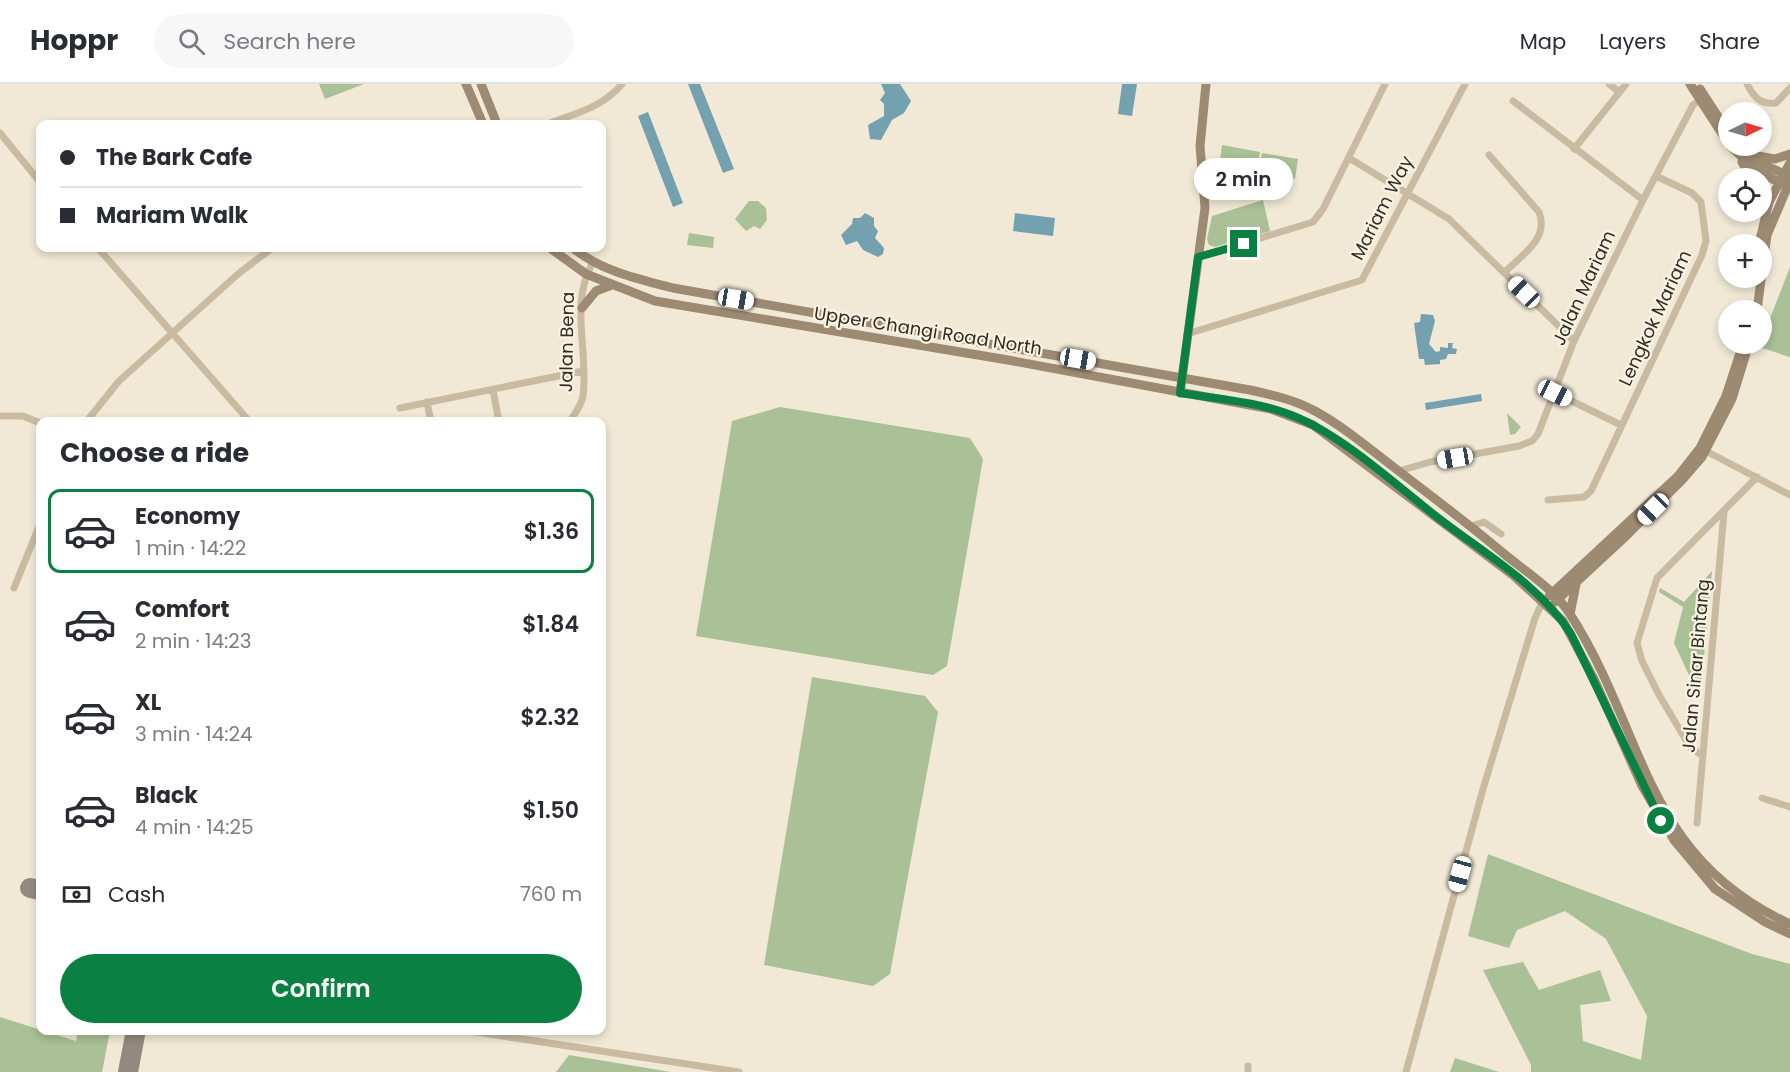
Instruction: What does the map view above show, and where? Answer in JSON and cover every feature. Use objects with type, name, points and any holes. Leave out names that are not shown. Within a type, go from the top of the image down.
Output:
[{"type":"street","points":[[466,84],[481,120]]},
{"type":"street","points":[[481,84],[495,120]]},
{"type":"street","points":[[559,120],[596,106],[612,97],[622,84]]},
{"type":"street","points":[[1180,393],[1205,208],[1200,146],[1206,84]]},
{"type":"street","points":[[1198,257],[1312,222],[1323,209],[1385,84]]},
{"type":"street","name":"Mariam Way","points":[[1187,334],[1362,280],[1465,84]]},
{"type":"street","points":[[1609,84],[1619,92]]},
{"type":"street","points":[[1574,149],[1626,84]]},
{"type":"street","points":[[1690,84],[1718,119]]},
{"type":"street","points":[[1697,84],[1702,98],[1718,125]]},
{"type":"street","points":[[1747,84],[1763,104],[1776,103],[1790,88]]},
{"type":"street","name":"Jalan Mariam","points":[[1398,471],[1430,462],[1519,446],[1532,441],[1538,434],[1574,341],[1643,200],[1694,105],[1702,98]]},
{"type":"street","points":[[1512,101],[1643,200]]},
{"type":"street","points":[[0,133],[36,177]]},
{"type":"street","points":[[1756,156],[1775,159],[1790,154]]},
{"type":"street","points":[[1489,155],[1539,212],[1542,219],[1542,225],[1533,245],[1504,273]]},
{"type":"street","points":[[1751,156],[1786,180]]},
{"type":"street","points":[[1740,157],[1746,168]]},
{"type":"street","points":[[1740,157],[1786,180]]},
{"type":"street","points":[[1349,158],[1409,192],[1449,219],[1574,341]]},
{"type":"street","points":[[1758,300],[1767,235],[1790,163]]},
{"type":"street","name":"Lengkok Mariam","points":[[1548,500],[1588,495],[1689,284],[1706,241],[1701,202],[1692,193],[1656,176]]},
{"type":"street","points":[[1762,225],[1786,180]]},
{"type":"street","points":[[1761,234],[1762,222]]},
{"type":"street","points":[[102,252],[246,417]]},
{"type":"street","points":[[90,417],[119,381],[241,272],[267,252]]},
{"type":"street","name":"Upper Changi Road North","points":[[556,252],[586,274],[655,301],[1008,360],[1271,409],[1313,425],[1388,479],[1546,604],[1571,634],[1642,786],[1674,840],[1715,889],[1746,911],[1790,934]]},
{"type":"street","name":"Upper Changi Road North","points":[[579,252],[593,262],[638,279],[673,288],[1182,377],[1250,390],[1297,403],[1352,434],[1471,526],[1555,596],[1570,615],[1601,674],[1648,781],[1679,833],[1699,860],[1722,884],[1742,898],[1790,924]]},
{"type":"street","name":"Jalan Bena","points":[[573,417],[583,397],[582,308],[586,274],[593,262]]},
{"type":"street","points":[[582,308],[596,291],[612,285]]},
{"type":"street","points":[[887,325],[892,341]]},
{"type":"street","points":[[1555,596],[1564,583],[1678,476],[1703,449],[1726,396],[1740,354]]},
{"type":"street","points":[[1406,1072],[1483,789],[1538,613],[1555,596],[1576,582],[1682,480],[1732,399],[1746,354]]},
{"type":"street","points":[[400,408],[583,371]]},
{"type":"street","points":[[493,390],[498,417]]},
{"type":"street","points":[[1555,393],[1621,425]]},
{"type":"street","points":[[427,402],[431,417]]},
{"type":"street","points":[[0,416],[23,416],[36,421]]},
{"type":"street","points":[[1703,449],[1790,495]]},
{"type":"street","points":[[1703,756],[1690,747],[1658,693],[1642,661],[1637,643],[1657,578],[1756,477]]},
{"type":"street","name":"Jalan Sinar Bintang","points":[[1697,823],[1724,512]]},
{"type":"street","name":"Upper Changi Road North","points":[[1471,526],[1484,522],[1501,534]]},
{"type":"street","points":[[14,588],[36,534]]},
{"type":"street","points":[[1534,579],[1564,583]]},
{"type":"street","points":[[1570,615],[1576,582]]},
{"type":"street","points":[[1761,798],[1790,807]]},
{"type":"street","points":[[496,1035],[739,1072]]},
{"type":"green space","points":[[319,84],[364,84],[325,99]]},
{"type":"green space","points":[[1222,145],[1260,152],[1257,173],[1219,167]]},
{"type":"green space","points":[[1262,153],[1298,159],[1295,179],[1259,172]]},
{"type":"green space","points":[[1263,200],[1270,231],[1215,247],[1209,245],[1207,239],[1212,216]]},
{"type":"green space","points":[[749,201],[758,201],[766,208],[767,220],[760,229],[754,226],[746,231],[735,219]]},
{"type":"green space","points":[[689,233],[714,237],[713,248],[687,245]]},
{"type":"green space","points":[[1790,267],[1790,357],[1772,351],[1772,313]]},
{"type":"green space","points":[[780,407],[970,438],[983,459],[947,666],[933,675],[696,636],[732,421]]},
{"type":"green space","points":[[1507,413],[1521,427],[1515,434],[1510,435]]},
{"type":"green space","points":[[1712,571],[1700,699],[1674,643],[1683,607],[1659,592],[1660,588],[1684,602]]},
{"type":"green space","points":[[812,677],[925,696],[938,712],[890,974],[873,986],[764,965]]},
{"type":"green space","points":[[1488,854],[1752,954],[1790,964],[1790,1072],[1531,1072],[1531,1065],[1483,970],[1523,962],[1539,990],[1600,970],[1611,1001],[1580,1005],[1583,1041],[1641,1060],[1647,1016],[1606,939],[1565,911],[1517,930],[1509,948],[1468,936]]},
{"type":"green space","points":[[0,1017],[36,1028],[36,1035],[57,1035],[76,1041],[77,1035],[109,1035],[102,1072],[0,1072]]},
{"type":"green space","points":[[569,1055],[671,1072],[556,1072]]},
{"type":"green space","points":[[1455,1058],[1499,1072],[1450,1072]]},
{"type":"water","points":[[688,84],[700,84],[734,169],[723,173]]},
{"type":"water","points":[[881,84],[900,84],[911,101],[904,113],[892,120],[881,140],[870,139],[868,125],[884,116],[884,104],[880,100],[885,93]]},
{"type":"water","points":[[1122,84],[1137,84],[1132,116],[1118,114]]},
{"type":"water","points":[[648,112],[683,203],[673,207],[638,116]]},
{"type":"water","points":[[865,213],[874,218],[874,226],[878,231],[875,238],[884,248],[883,254],[878,257],[863,250],[857,241],[846,245],[841,235],[852,224],[853,218],[860,218]]},
{"type":"water","points":[[1015,213],[1055,218],[1053,236],[1013,231]]},
{"type":"water","points":[[1421,314],[1433,315],[1435,321],[1429,344],[1436,352],[1440,351],[1440,347],[1448,348],[1448,343],[1453,343],[1452,348],[1457,349],[1456,354],[1448,354],[1446,359],[1440,360],[1440,364],[1425,365],[1424,359],[1419,359],[1414,323],[1420,322]]},
{"type":"water","points":[[1481,394],[1482,401],[1426,410],[1425,403]]},
{"type":"taxiway","points":[[30,888],[36,889]]},
{"type":"taxiway","points":[[128,1072],[135,1035]]},
{"type":"route","points":[[1244,244],[1198,257],[1180,393],[1271,409],[1295,416],[1313,425],[1388,479],[1533,592],[1563,621],[1571,634],[1642,786],[1661,821]]}]
